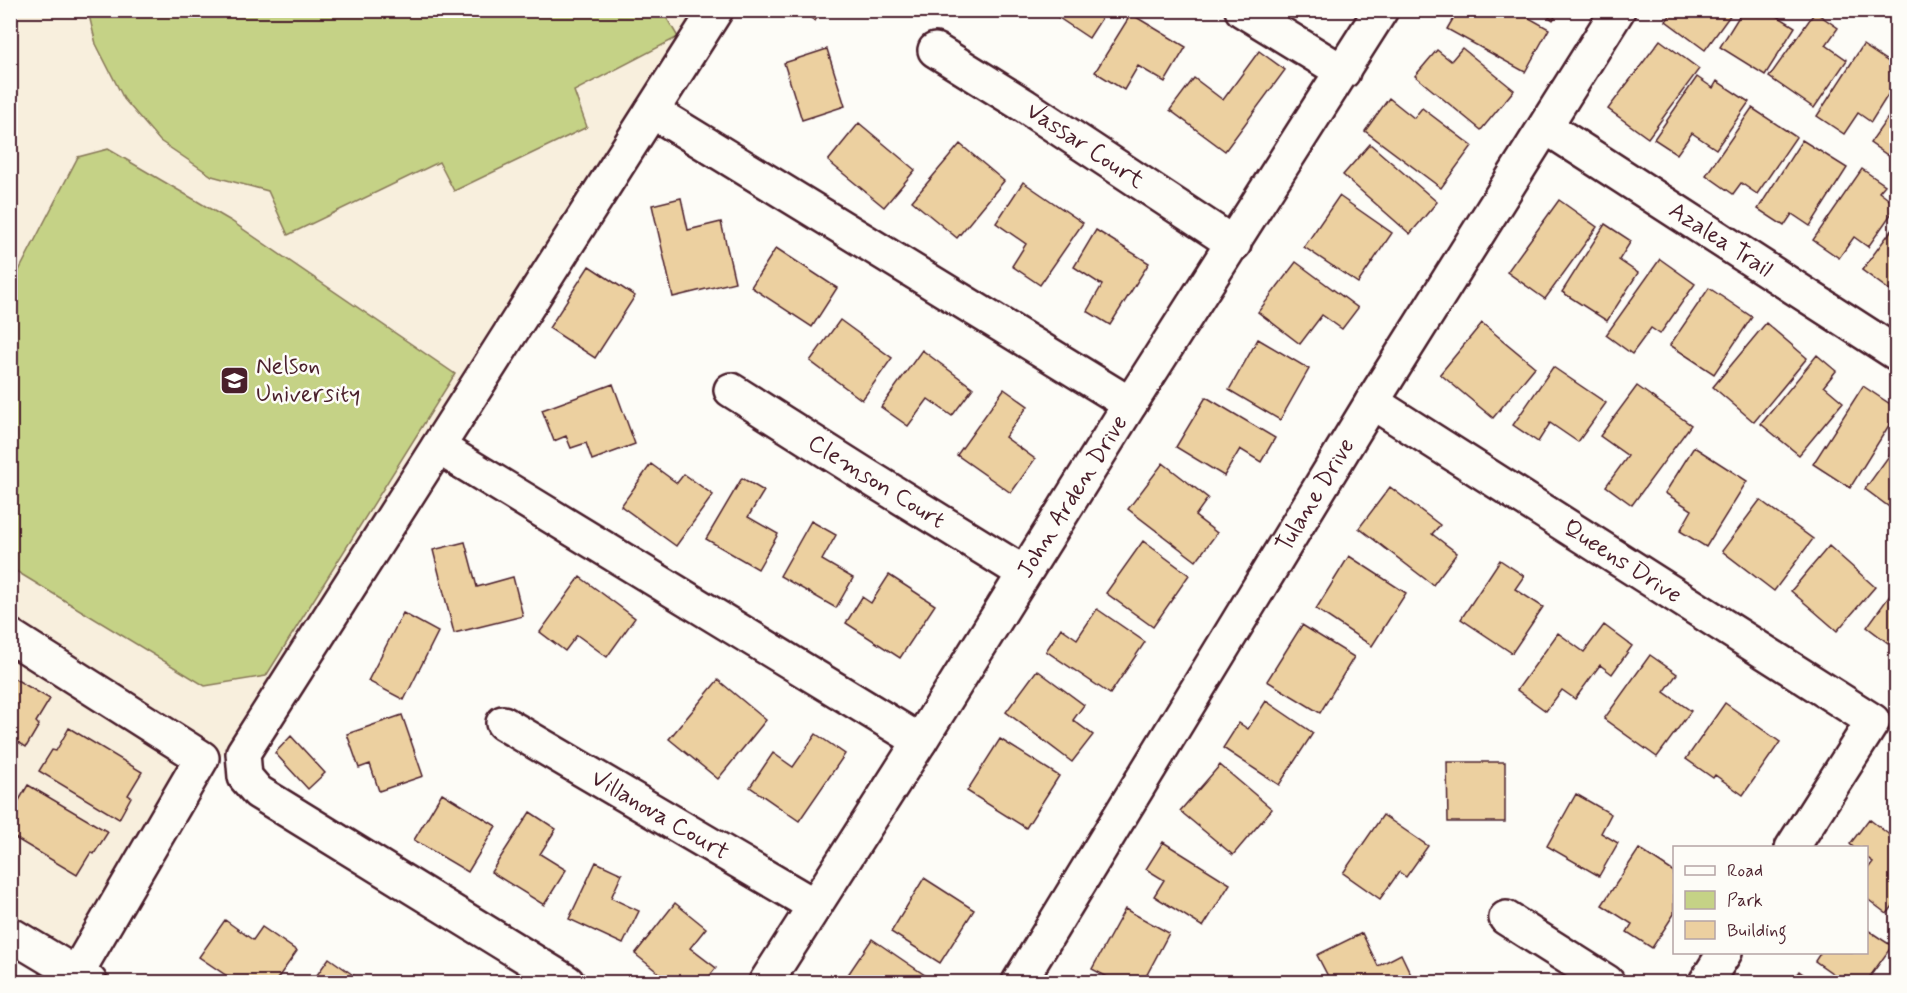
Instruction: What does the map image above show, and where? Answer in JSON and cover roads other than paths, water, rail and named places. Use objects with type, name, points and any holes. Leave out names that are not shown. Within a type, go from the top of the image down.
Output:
[{"type":"street","points":[[567,982],[258,792],[245,777],[243,753],[716,10]]},
{"type":"street","points":[[1242,10],[1343,72]]},
{"type":"street","name":"John Arden Drive","points":[[766,982],[1381,10]]},
{"type":"street","name":"Tulane Drive","points":[[1018,982],[1372,402],[1618,10]]},
{"type":"street","name":"Vassar Court","points":[[935,50],[1025,106],[1234,244]]},
{"type":"street","points":[[652,111],[1130,404]]},
{"type":"street","name":"Azalea Trail","points":[[1546,127],[1896,353]]},
{"type":"street","name":"Clemson Court","points":[[731,390],[1024,573]]},
{"type":"street","name":"Queens Drive","points":[[1372,402],[1873,721],[1793,846]]},
{"type":"street","points":[[438,447],[920,741]]},
{"type":"street","points":[[10,636],[202,758],[83,978],[10,934]]},
{"type":"street","name":"Villanova Court","points":[[503,723],[815,906]]},
{"type":"street","points":[[1506,918],[1608,982]]},
{"type":"street","points":[[1706,982],[1724,954]]},
{"type":"place","name":"Nelson University","points":[[235,380]]}]
